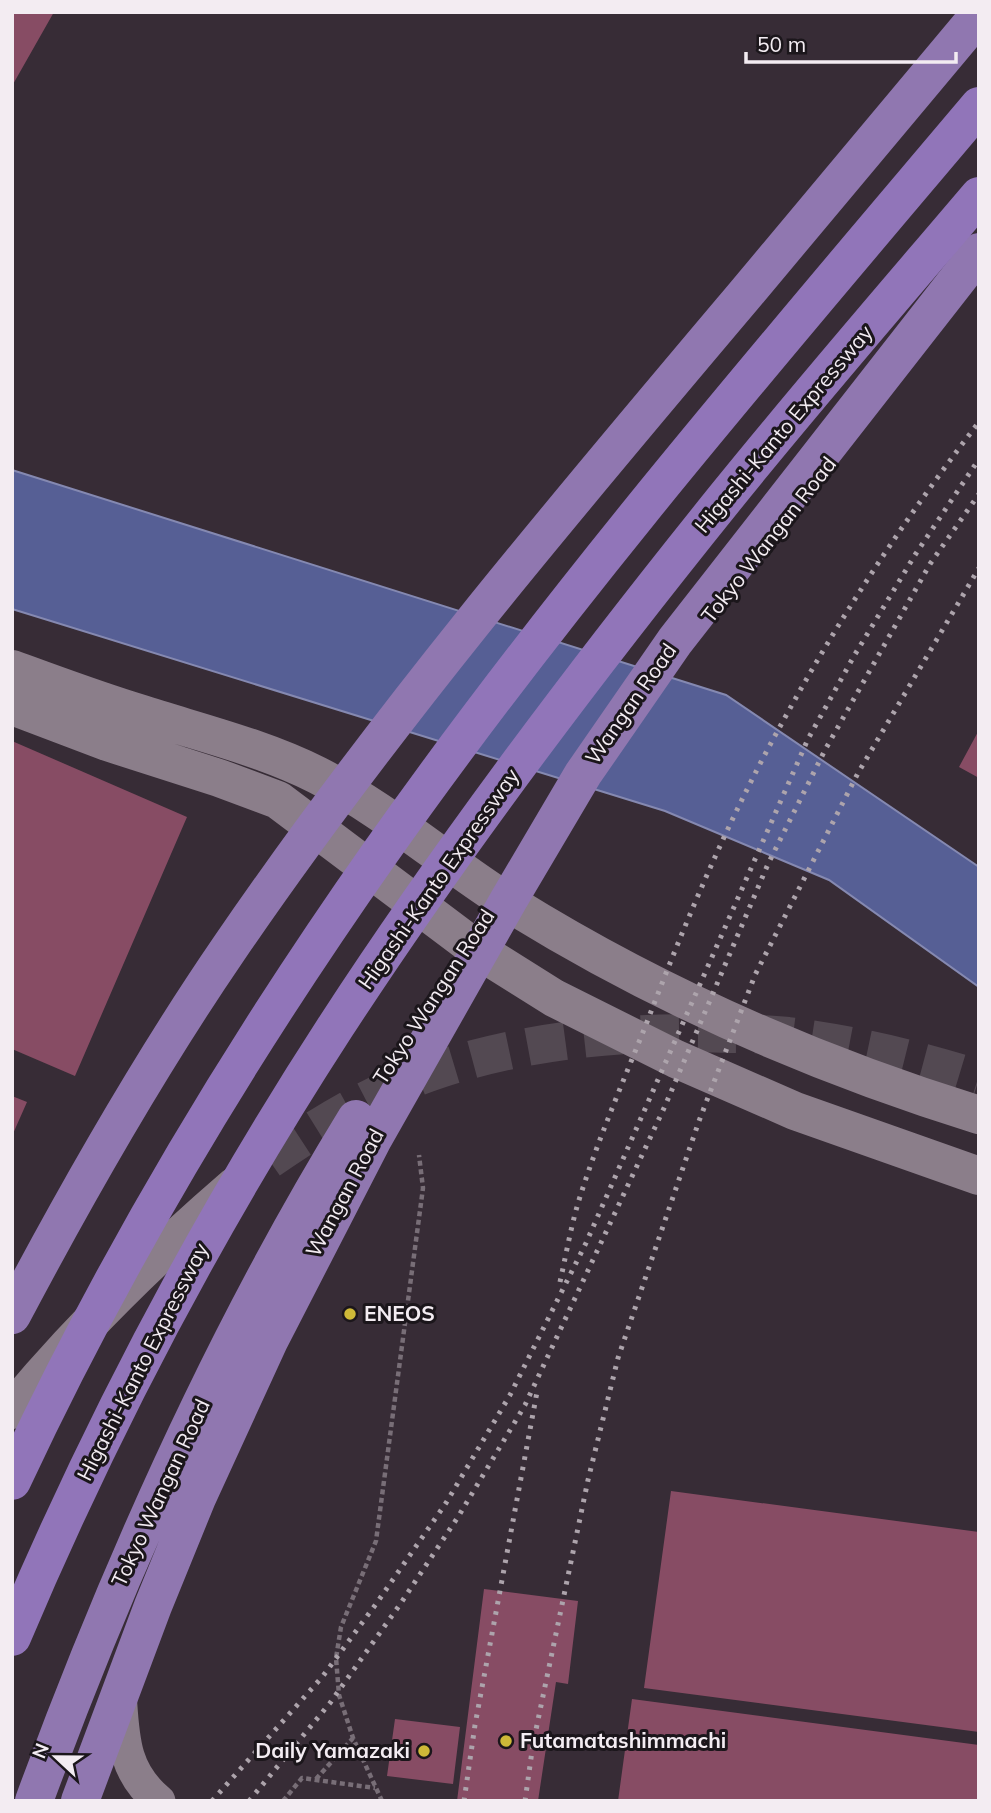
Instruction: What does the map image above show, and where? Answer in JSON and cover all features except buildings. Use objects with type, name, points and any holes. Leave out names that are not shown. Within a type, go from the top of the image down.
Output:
[{"type":"highway","points":[[12,1315],[145,1078],[226,953],[324,813],[425,681],[545,533],[979,15]]},
{"type":"highway","points":[[12,1328],[93,1196],[200,1034],[402,744],[979,38]]},
{"type":"highway","points":[[12,1481],[80,1341],[162,1191],[285,993],[380,853],[559,615],[683,458],[979,106]]},
{"type":"highway","name":"Higashi-Kanto Expressway","points":[[12,1637],[57,1532],[137,1367],[226,1206],[343,1015],[433,882],[606,649],[727,495],[979,195]]},
{"type":"highway","name":"Tokyo Wangan Road","points":[[713,592],[979,252]]},
{"type":"highway","name":"Tokyo Wangan Road","points":[[34,1801],[117,1586],[203,1399],[285,1242],[391,1062],[481,922],[651,688],[885,393],[979,281]]},
{"type":"highway","name":"Wangan Road","points":[[80,1801],[120,1689],[197,1498],[269,1341],[372,1141],[583,774],[713,592]]},
{"type":"street","points":[[12,669],[105,703],[221,738],[315,774],[363,800],[508,901],[634,974],[724,1016],[875,1080],[979,1115]]},
{"type":"street","points":[[12,706],[278,800],[480,951],[554,998],[730,1084],[807,1115],[979,1176]]},
{"type":"street","points":[[12,1410],[52,1362],[119,1291],[194,1221],[269,1160]]},
{"type":"street","points":[[120,1689],[129,1760],[142,1786],[159,1801]]},
{"type":"path","points":[[382,1801],[353,1738],[339,1695],[335,1658],[341,1627],[376,1541],[423,1188],[419,1154]]},
{"type":"path","points":[[316,1780],[353,1738]]},
{"type":"path","points":[[283,1801],[302,1778],[376,1788]]},
{"type":"water","points":[[12,470],[726,695],[979,867],[979,987],[829,880],[665,811],[12,609]]},
{"type":"tunnel","points":[[269,1160],[350,1109],[415,1078],[473,1059],[582,1039],[693,1033],[788,1036],[884,1053],[979,1079]]},
{"type":"railway","points":[[560,1282],[576,1210],[603,1132],[693,908],[744,795],[804,684],[850,607],[925,494],[979,422]]},
{"type":"railway","points":[[212,1801],[323,1676],[376,1604],[446,1503],[510,1395],[586,1243],[808,739],[915,555],[979,459]]},
{"type":"railway","points":[[249,1801],[330,1703],[401,1603],[458,1517],[525,1405],[665,1106],[768,864],[825,750],[930,564],[979,494]]},
{"type":"railway","points":[[525,1801],[533,1744],[588,1480],[618,1358],[699,1121],[755,975],[858,773],[979,568]]},
{"type":"railway","points":[[464,1801],[475,1725],[537,1392]]},
{"type":"place","name":"ENEOS","points":[[350,1314]]},
{"type":"place","name":"Futamatashimmachi","points":[[506,1741]]},
{"type":"place","name":"Daily Yamazaki","points":[[424,1751]]}]
